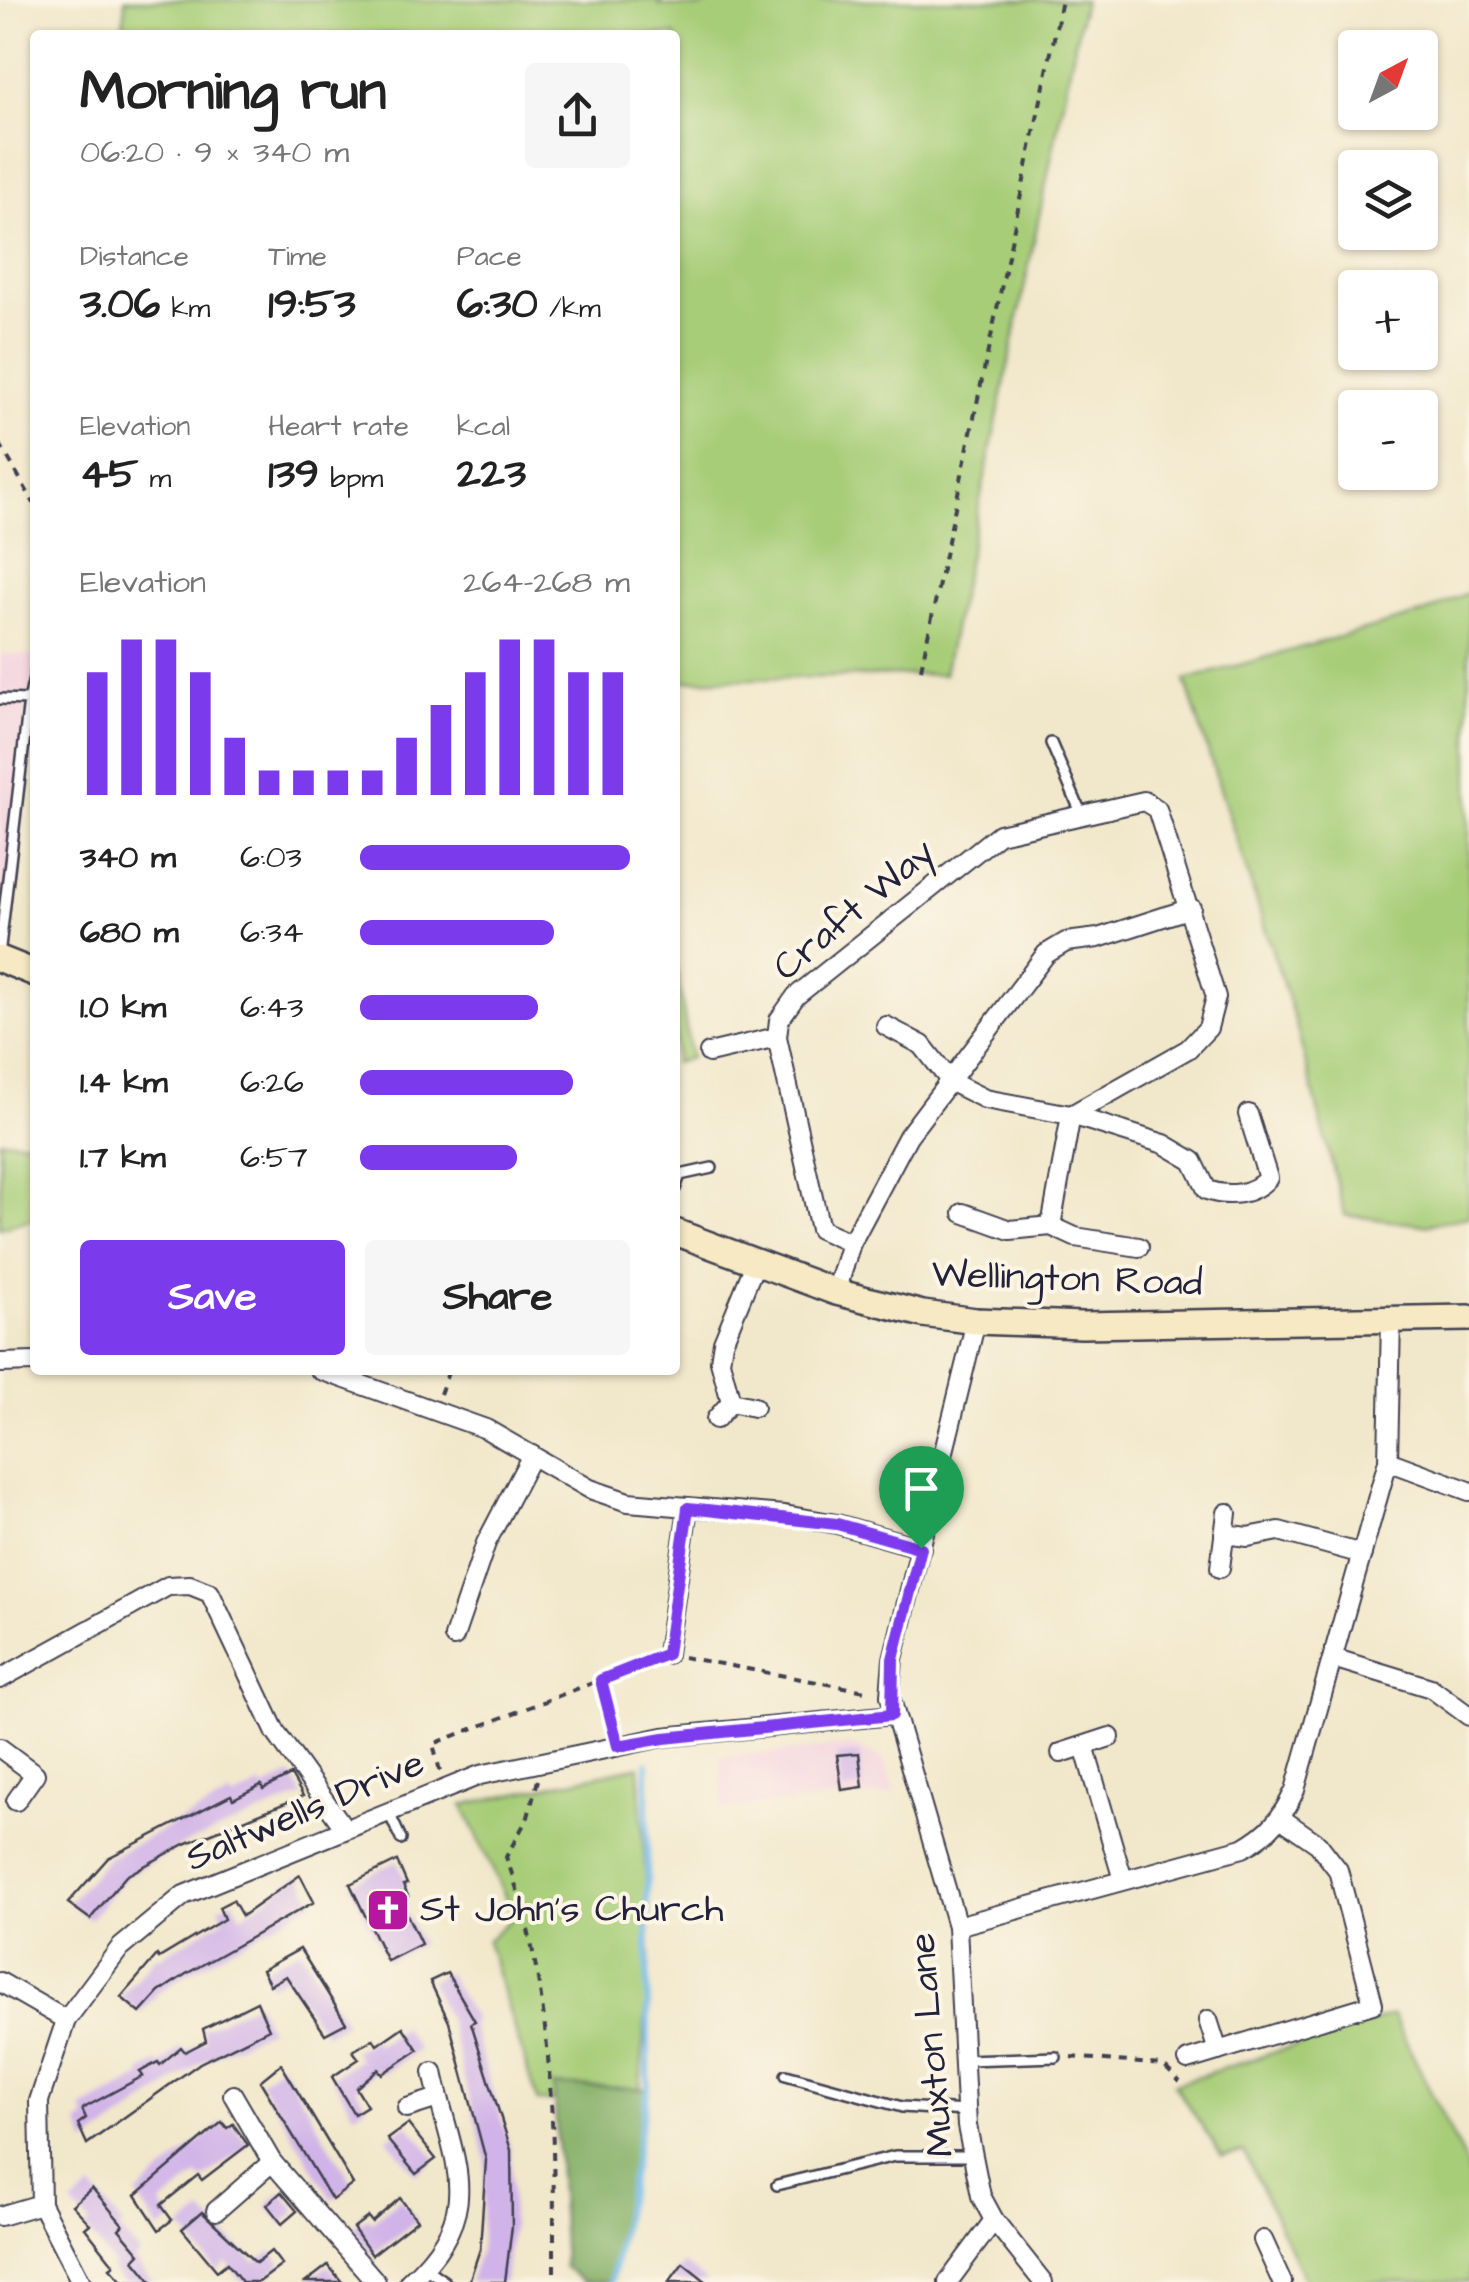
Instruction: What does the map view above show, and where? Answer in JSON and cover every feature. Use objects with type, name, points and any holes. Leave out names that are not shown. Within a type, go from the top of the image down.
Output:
[{"type":"street","name":"Craft Way","points":[[851,1243],[820,1228],[777,1036],[779,1020],[796,996],[900,917],[966,856],[1000,834],[1144,801],[1157,810],[1216,997],[1208,1028],[1188,1049],[1071,1116]]},
{"type":"street","points":[[836,1292],[851,1243],[908,1136],[1046,954],[1066,942],[1098,938],[1191,908]]},
{"type":"street","points":[[0,959],[30,971]]},
{"type":"street","points":[[886,1026],[922,1045],[951,1082],[986,1100],[1071,1116],[1164,1144],[1193,1162],[1206,1190],[1228,1197],[1262,1186],[1268,1178],[1248,1114]]},
{"type":"street","points":[[708,1053],[777,1036]]},
{"type":"street","points":[[1051,1226],[1071,1116]]},
{"type":"street","points":[[963,1214],[1010,1230],[1051,1226],[1075,1237],[1139,1247]]},
{"type":"street","name":"Wellington Road","points":[[680,1234],[836,1292],[923,1314],[976,1321],[1082,1325],[1469,1318]]},
{"type":"street","points":[[731,1402],[720,1361],[723,1342],[755,1264]]},
{"type":"street","points":[[957,1926],[1243,1848],[1282,1819],[1295,1790],[1388,1461],[1391,1319]]},
{"type":"street","name":"Muxton Lane","points":[[976,1321],[893,1659],[891,1705],[957,1926],[966,2111],[982,2196],[994,2220],[1043,2282]]},
{"type":"street","points":[[0,1363],[30,1362]]},
{"type":"street","points":[[335,1375],[434,1408],[532,1455],[590,1489],[615,1498],[837,1524],[921,1548]]},
{"type":"street","points":[[731,1402],[754,1407]]},
{"type":"street","points":[[716,1419],[731,1402]]},
{"type":"street","points":[[454,1637],[486,1543],[532,1455]]},
{"type":"street","points":[[1388,1461],[1469,1490]]},
{"type":"street","points":[[667,1654],[688,1508]]},
{"type":"street","points":[[1220,1568],[1227,1513]]},
{"type":"street","points":[[1224,1534],[1248,1537],[1279,1530],[1362,1554]]},
{"type":"street","points":[[0,1679],[168,1586],[190,1584],[210,1593],[276,1734],[345,1829]]},
{"type":"street","points":[[1333,1658],[1431,1688],[1469,1716]]},
{"type":"street","name":"Saltwells Drive","points":[[81,2282],[41,2204],[39,2100],[66,2020],[120,1948],[184,1896],[443,1788],[618,1746],[891,1705]]},
{"type":"street","points":[[1061,1753],[1110,1737]]},
{"type":"street","points":[[1084,1746],[1123,1880]]},
{"type":"street","points":[[0,1748],[35,1774],[16,1801]]},
{"type":"street","points":[[1188,2060],[1373,2004],[1338,1870],[1318,1844],[1282,1819]]},
{"type":"street","points":[[0,1982],[66,2020]]},
{"type":"street","points":[[1208,2020],[1218,2051]]},
{"type":"street","points":[[408,2282],[424,2268],[452,2226],[462,2182],[432,2072]]},
{"type":"street","points":[[233,2096],[272,2162],[376,2282]]},
{"type":"street","points":[[407,2108],[438,2098]]},
{"type":"street","points":[[216,2212],[272,2162]]},
{"type":"street","points":[[0,2216],[41,2204]]},
{"type":"street","points":[[948,2282],[994,2220]]},
{"type":"street","points":[[1262,2240],[1282,2282]]},
{"type":"lane","points":[[0,947],[30,696]]},
{"type":"lane","points":[[0,699],[29,700]]},
{"type":"lane","points":[[1051,743],[1082,815]]},
{"type":"lane","points":[[0,838],[12,850]]},
{"type":"lane","points":[[680,1174],[712,1168]]},
{"type":"lane","points":[[388,1811],[401,1839]]},
{"type":"lane","points":[[964,2060],[1056,2057]]},
{"type":"lane","points":[[786,2075],[902,2107],[966,2111]]},
{"type":"lane","points":[[777,2185],[895,2156],[972,2156]]},
{"type":"lane","points":[[424,2268],[445,2282]]},
{"type":"path","points":[[921,668],[1062,0]]},
{"type":"path","points":[[0,444],[30,497]]},
{"type":"path","points":[[434,1408],[447,1375]]},
{"type":"path","points":[[443,1788],[433,1744],[667,1654],[891,1705]]},
{"type":"path","points":[[601,1680],[618,1746]]},
{"type":"path","points":[[544,1762],[528,1817],[506,1858],[527,1914],[542,1998],[554,2282]]},
{"type":"path","points":[[1056,2057],[1163,2065],[1180,2082]]},
{"type":"shaded area","points":[[0,653],[30,656],[30,757],[8,947],[0,944]]},
{"type":"shaded area","points":[[854,1745],[884,1760],[895,1794],[723,1808],[720,1757]]},
{"type":"green space","points":[[125,0],[661,0],[659,5],[699,8],[716,0],[1084,0],[944,674],[680,681],[680,30],[123,30]]},
{"type":"green space","points":[[1469,592],[1469,1217],[1424,1225],[1345,1215],[1295,1021],[1185,680],[1425,613]]},
{"type":"green space","points":[[680,990],[691,1058],[680,1061]]},
{"type":"green space","points":[[0,1140],[30,1142],[30,1219],[0,1228]]},
{"type":"green space","points":[[639,1766],[650,1955],[639,2103],[537,2101],[487,1941],[514,1916],[463,1805]]},
{"type":"green space","points":[[1393,2015],[1469,2170],[1469,2282],[1306,2282],[1244,2152],[1222,2156],[1174,2084]]},
{"type":"green space","points":[[554,2085],[648,2089],[611,2282],[583,2282],[564,2267]]},
{"type":"building","points":[[859,1753],[863,1787],[842,1790],[837,1755]]},
{"type":"building","points":[[291,1775],[303,1796],[185,1844],[126,1876],[90,1919],[68,1903],[108,1858],[231,1795],[233,1799],[261,1785],[263,1789]]},
{"type":"building","name":"St John's Church","points":[[397,1861],[408,1896],[400,1900],[421,1944],[387,1961],[350,1884]]},
{"type":"building","points":[[300,1875],[314,1902],[186,1974],[159,1992],[140,2013],[121,1997],[157,1955],[159,1958],[224,1919],[219,1907],[233,1900],[242,1916]]},
{"type":"building","points":[[300,1949],[346,2023],[325,2034],[286,1976],[270,1985],[262,1970]]},
{"type":"building","points":[[447,1973],[475,2021],[471,2023],[511,2150],[512,2226],[505,2282],[469,2282],[480,2249],[486,2160],[449,2022],[430,1981]]},
{"type":"building","points":[[257,2002],[269,2029],[200,2063],[87,2144],[78,2124],[86,2118],[82,2109],[143,2076],[140,2072],[158,2062],[160,2065],[181,2047],[185,2052],[206,2041],[203,2029]]},
{"type":"building","points":[[403,2027],[418,2050],[382,2074],[378,2069],[356,2088],[367,2106],[354,2114],[332,2077],[359,2059],[353,2051],[373,2039],[377,2045]]},
{"type":"building","points":[[281,2064],[353,2184],[332,2200],[260,2081]]},
{"type":"building","points":[[222,2122],[227,2128],[233,2124],[248,2145],[202,2180],[198,2175],[161,2205],[172,2220],[159,2230],[136,2195]]},
{"type":"building","points":[[408,2124],[436,2159],[416,2174],[387,2139]]},
{"type":"building","points":[[92,2188],[123,2225],[119,2229],[140,2254],[134,2260],[152,2282],[123,2282],[110,2268],[114,2265],[85,2228],[90,2224],[72,2205]]},
{"type":"building","points":[[281,2192],[297,2211],[282,2224],[267,2205]]},
{"type":"building","points":[[400,2198],[417,2220],[372,2255],[353,2228],[368,2217],[372,2222]]},
{"type":"building","points":[[202,2212],[256,2263],[271,2251],[282,2265],[259,2282],[242,2282],[227,2263],[217,2271],[182,2229]]},
{"type":"building","points":[[683,2263],[707,2282],[669,2282]]},
{"type":"building","points":[[328,2265],[342,2282],[306,2282]]},
{"type":"waterway","points":[[611,2282],[648,2089],[647,1763]]},
{"type":"place","name":"St John's Church","points":[[388,1910]]},
{"type":"route","points":[[688,1508],[784,1515],[837,1524],[921,1548],[893,1659],[892,1715],[618,1746],[601,1680],[667,1654],[688,1508]]}]
